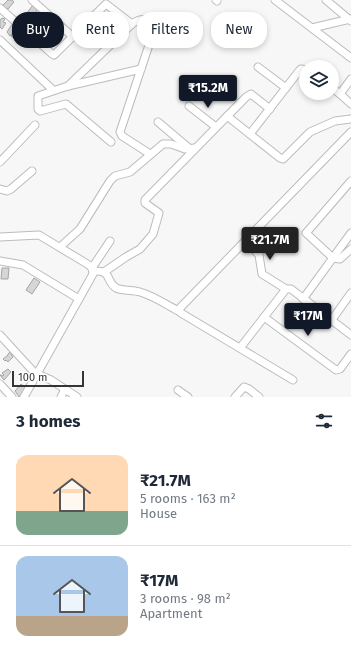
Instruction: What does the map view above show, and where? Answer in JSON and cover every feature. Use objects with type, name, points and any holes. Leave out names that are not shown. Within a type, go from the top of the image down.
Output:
[{"type":"street","points":[[32,0],[72,36]]},
{"type":"street","points":[[275,0],[351,58]]},
{"type":"street","points":[[326,0],[350,20]]},
{"type":"street","points":[[98,12],[106,4],[116,12]]},
{"type":"street","points":[[0,8],[52,54],[58,53],[72,38]]},
{"type":"street","points":[[68,86],[132,24],[144,19],[152,26],[154,30],[120,132],[122,136],[150,154]]},
{"type":"street","points":[[312,28],[350,20]]},
{"type":"street","points":[[0,40],[53,90]]},
{"type":"street","points":[[258,68],[286,88]]},
{"type":"street","points":[[111,142],[66,104],[39,110],[38,95],[68,86],[141,69]]},
{"type":"street","points":[[250,134],[299,72]]},
{"type":"street","points":[[351,79],[340,94],[351,104]]},
{"type":"street","points":[[104,272],[126,256],[140,250],[153,234],[159,213],[145,203],[145,200],[155,191],[192,149],[216,128],[246,96],[251,94],[270,109]]},
{"type":"street","points":[[189,106],[216,128]]},
{"type":"street","points":[[227,116],[283,159],[310,132],[335,121],[351,119]]},
{"type":"street","points":[[158,122],[192,149]]},
{"type":"street","points":[[0,162],[35,125]]},
{"type":"street","points":[[180,312],[181,306],[351,132]]},
{"type":"street","points":[[60,247],[80,229],[112,178],[117,175],[130,172],[162,144],[192,149]]},
{"type":"street","points":[[0,188],[7,191],[11,189],[32,171]]},
{"type":"street","points":[[351,181],[306,233],[333,258],[340,259],[351,249]]},
{"type":"street","points":[[303,299],[351,233]]},
{"type":"street","points":[[0,237],[39,235],[60,247],[92,269],[104,272],[117,288],[140,292],[180,312],[293,380]]},
{"type":"street","points":[[24,397],[93,274],[92,269],[110,241]]},
{"type":"street","points":[[246,241],[261,259],[261,272],[263,276],[286,289],[291,289],[351,336]]},
{"type":"street","points":[[0,261],[23,266],[79,299]]},
{"type":"street","points":[[240,348],[286,289]]},
{"type":"street","points":[[331,321],[351,293]]},
{"type":"street","points":[[264,317],[336,370],[340,370],[351,354]]},
{"type":"street","points":[[0,335],[37,374],[48,378],[77,397]]},
{"type":"street","points":[[0,384],[12,397]]},
{"type":"street","points":[[235,397],[244,387],[259,397]]},
{"type":"street","points":[[61,397],[65,389]]},
{"type":"street","points":[[178,390],[188,397]]},
{"type":"building","points":[[8,0],[12,0],[14,2],[8,9],[2,6]]},
{"type":"building","points":[[33,5],[38,9],[36,12],[28,12]]},
{"type":"building","points":[[2,18],[5,19],[3,22],[6,23],[2,29],[0,27],[0,20]]},
{"type":"building","points":[[12,24],[12,34],[10,36],[7,32]]},
{"type":"building","points":[[2,268],[9,268],[8,279],[1,279]]},
{"type":"building","points":[[34,278],[40,282],[32,294],[26,290]]},
{"type":"building","points":[[10,352],[13,357],[8,362],[6,360],[5,361],[3,359]]},
{"type":"building","points":[[8,369],[11,372],[4,380],[0,375],[3,376],[4,375],[2,373]]},
{"type":"building","points":[[21,384],[26,388],[19,397],[15,391]]}]
